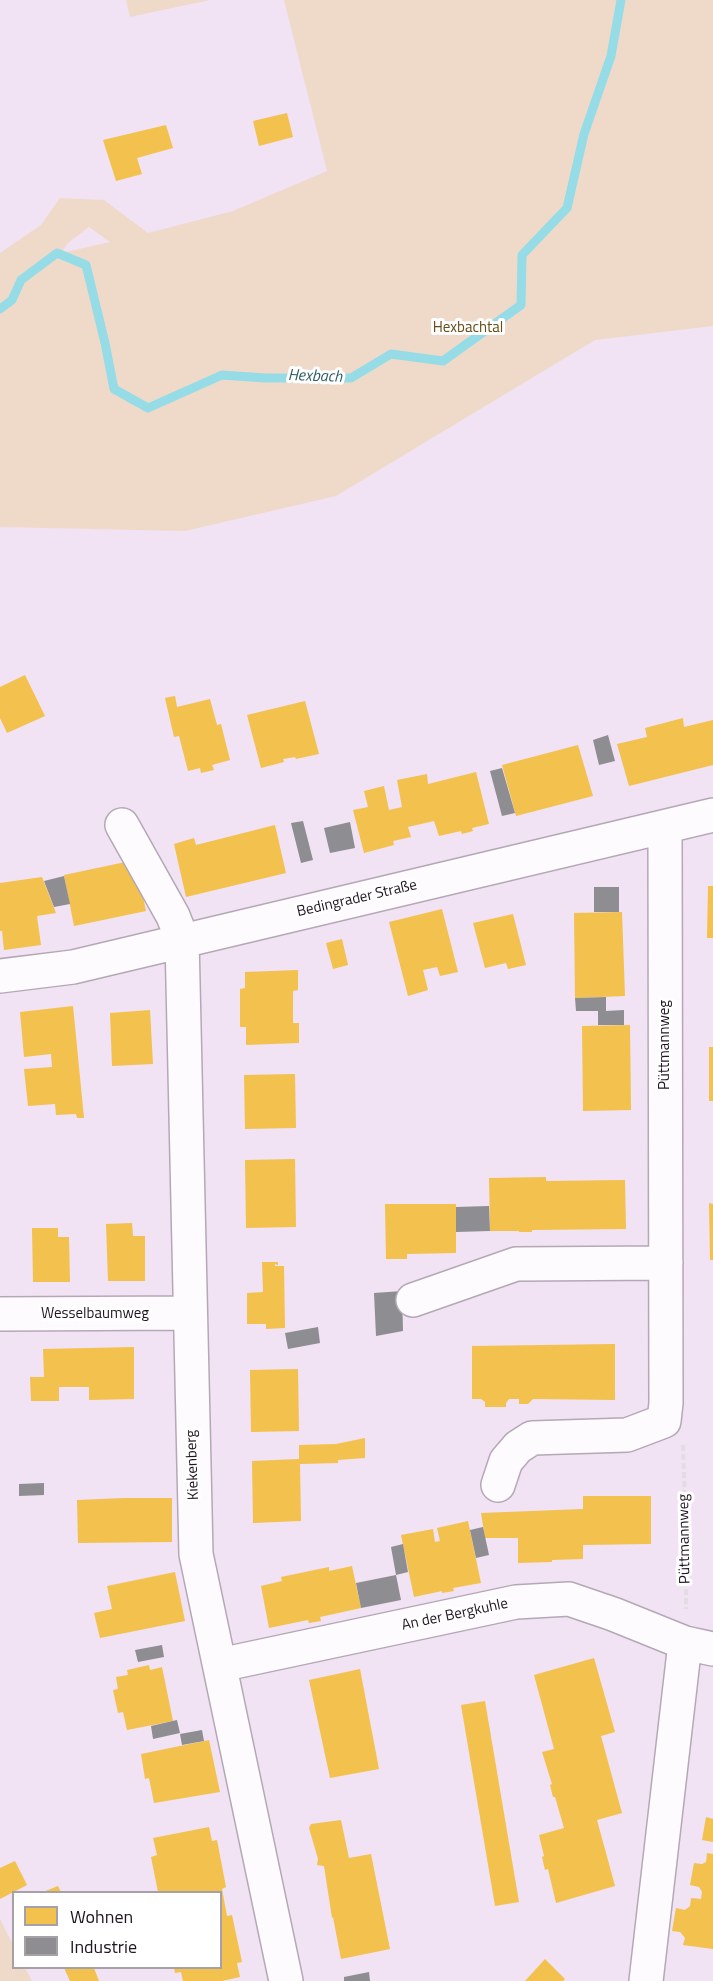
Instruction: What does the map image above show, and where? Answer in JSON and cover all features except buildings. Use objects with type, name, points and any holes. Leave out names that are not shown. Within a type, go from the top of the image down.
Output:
[{"type":"street","name":"Bedingrader Straße","points":[[0,976],[73,967],[182,939],[713,815]]},
{"type":"street","points":[[122,825],[173,916],[182,939]]},
{"type":"street","name":"Püttmannweg","points":[[665,827],[665,1412]]},
{"type":"street","name":"Kiekenberg","points":[[182,939],[196,1554],[286,1981]]},
{"type":"street","points":[[413,1300],[516,1264],[666,1263]]},
{"type":"street","name":"Wesselbaumweg","points":[[0,1314],[189,1313]]},
{"type":"street","points":[[498,1485],[506,1461],[518,1447],[532,1438],[627,1435],[647,1429],[665,1412]]},
{"type":"street","name":"An der Bergkuhle","points":[[220,1665],[516,1602],[569,1599],[699,1646]]},
{"type":"street","points":[[646,1981],[699,1646]]},
{"type":"path","name":"Püttmannweg","points":[[665,1412],[683,1442],[686,1534],[699,1646]]},
{"type":"green space","points":[[126,0],[210,0],[130,17]]},
{"type":"green space","name":"Hexbachtal","points":[[284,0],[713,0],[713,326],[595,340],[336,496],[185,531],[0,527],[0,253],[41,225],[60,198],[104,200],[148,233],[233,211],[327,171]],"holes":[[[89,227],[110,242],[61,253],[68,243]]]},
{"type":"green space","points":[[0,1919],[12,1943],[12,1969],[26,1969],[32,1981],[0,1981]]},
{"type":"waterway","name":"Hexbach","points":[[0,309],[12,300],[21,280],[57,253],[86,265],[114,389],[148,408],[222,375],[265,378],[351,378],[391,354],[443,361],[521,305],[522,255],[567,208],[584,134],[611,56],[621,0]]}]
